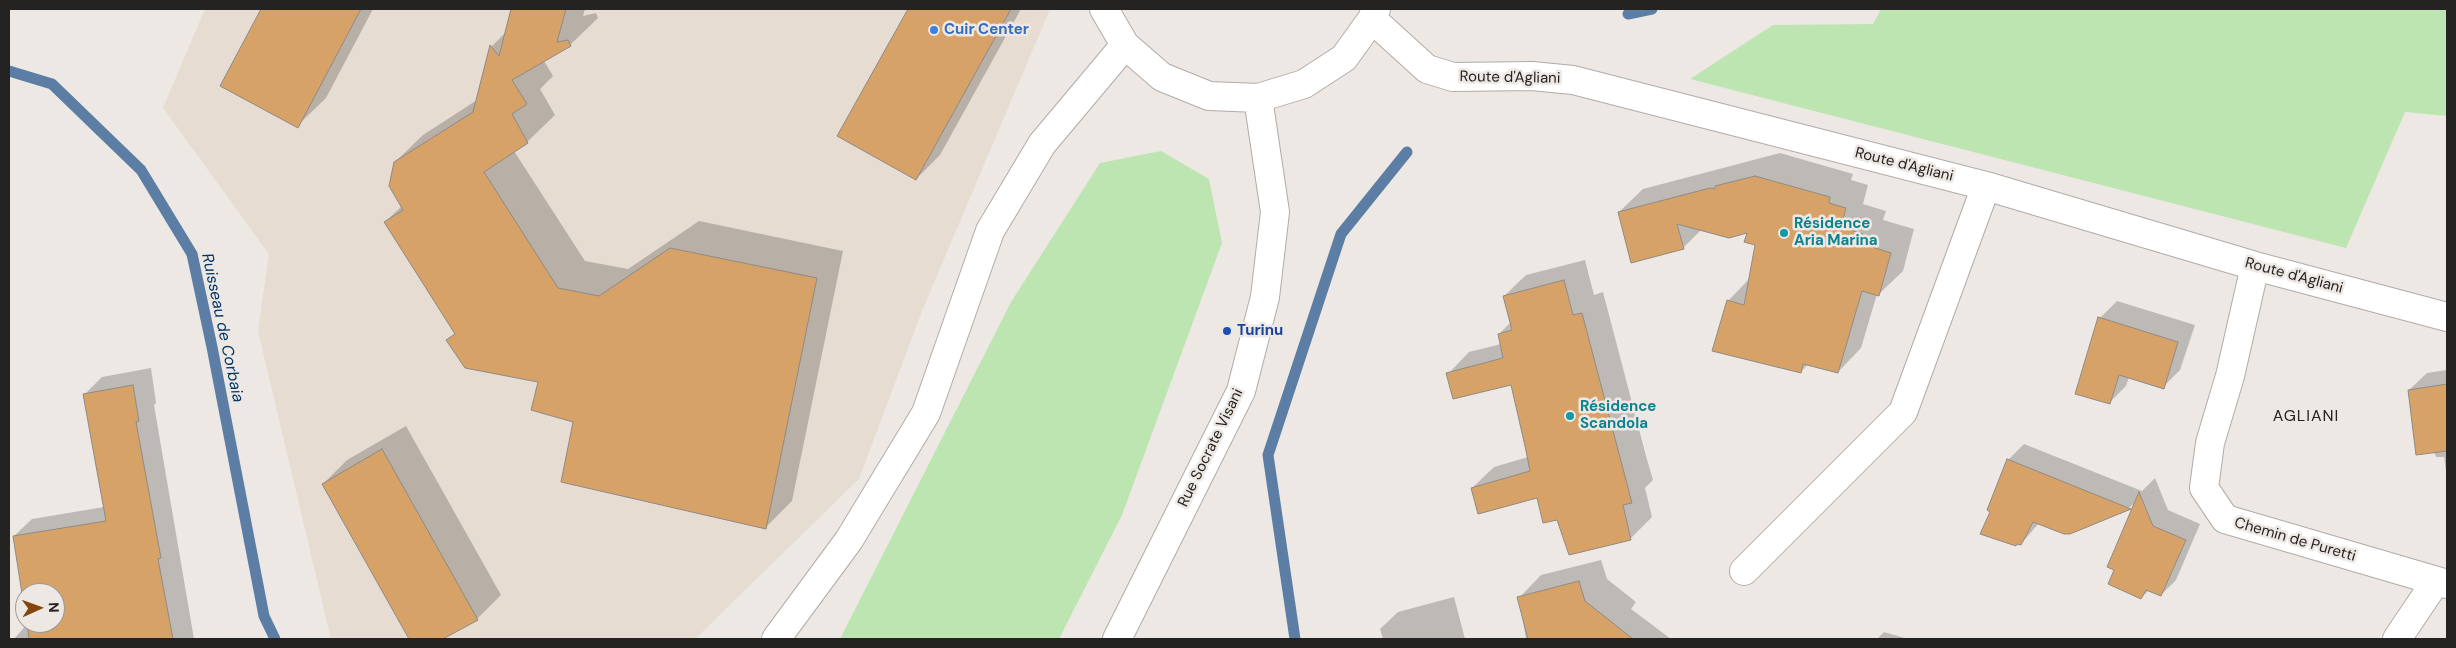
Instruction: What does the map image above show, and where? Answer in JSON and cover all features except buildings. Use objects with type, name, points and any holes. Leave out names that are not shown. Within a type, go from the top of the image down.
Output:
[{"type":"street","points":[[1104,9],[1125,45],[1162,77],[1209,96],[1258,98],[1304,84],[1344,58],[1374,14]]},
{"type":"street","name":"Route d'Agliani","points":[[1374,14],[1427,70],[1454,77],[1532,76],[1573,80],[1986,186],[2255,266],[2447,317]]},
{"type":"street","points":[[776,639],[849,540],[926,413],[990,232],[1042,144],[1125,45]]},
{"type":"street","name":"Rue Socrate Visani","points":[[1117,639],[1241,391],[1265,297],[1275,212],[1258,98]]},
{"type":"street","points":[[1744,571],[1903,412],[1986,186]]},
{"type":"street","name":"Chemin de Puretti","points":[[2255,266],[2230,376],[2210,443],[2204,488],[2225,519],[2441,583]]},
{"type":"street","points":[[2397,639],[2441,583]]},
{"type":"shaded area","points":[[205,9],[1050,9],[922,311],[859,479],[695,639],[331,639],[258,331],[269,254],[163,108]]},
{"type":"green space","points":[[1881,9],[2447,9],[2447,116],[2405,112],[2346,248],[1690,79],[1773,25],[1873,24]]},
{"type":"green space","points":[[1161,151],[1209,179],[1222,243],[1122,515],[1059,639],[840,639],[1011,302],[1100,163]]},
{"type":"waterway","points":[[1628,14],[1652,9]]},
{"type":"waterway","name":"Ruisseau de Corbaia","points":[[9,71],[52,84],[141,170],[192,254],[264,616],[275,639]]},
{"type":"waterway","points":[[1295,639],[1268,455],[1341,234],[1407,152]]},
{"type":"place","name":"Cuir Center","points":[[934,30]]},
{"type":"place","name":"Résidence Aria Marina","points":[[1784,233]]},
{"type":"place","name":"Turinu","points":[[1227,331]]},
{"type":"place","name":"Résidence Scandola","points":[[1570,416]]},
{"type":"district","name":"AGLIANI","points":[[2306,417]]}]
